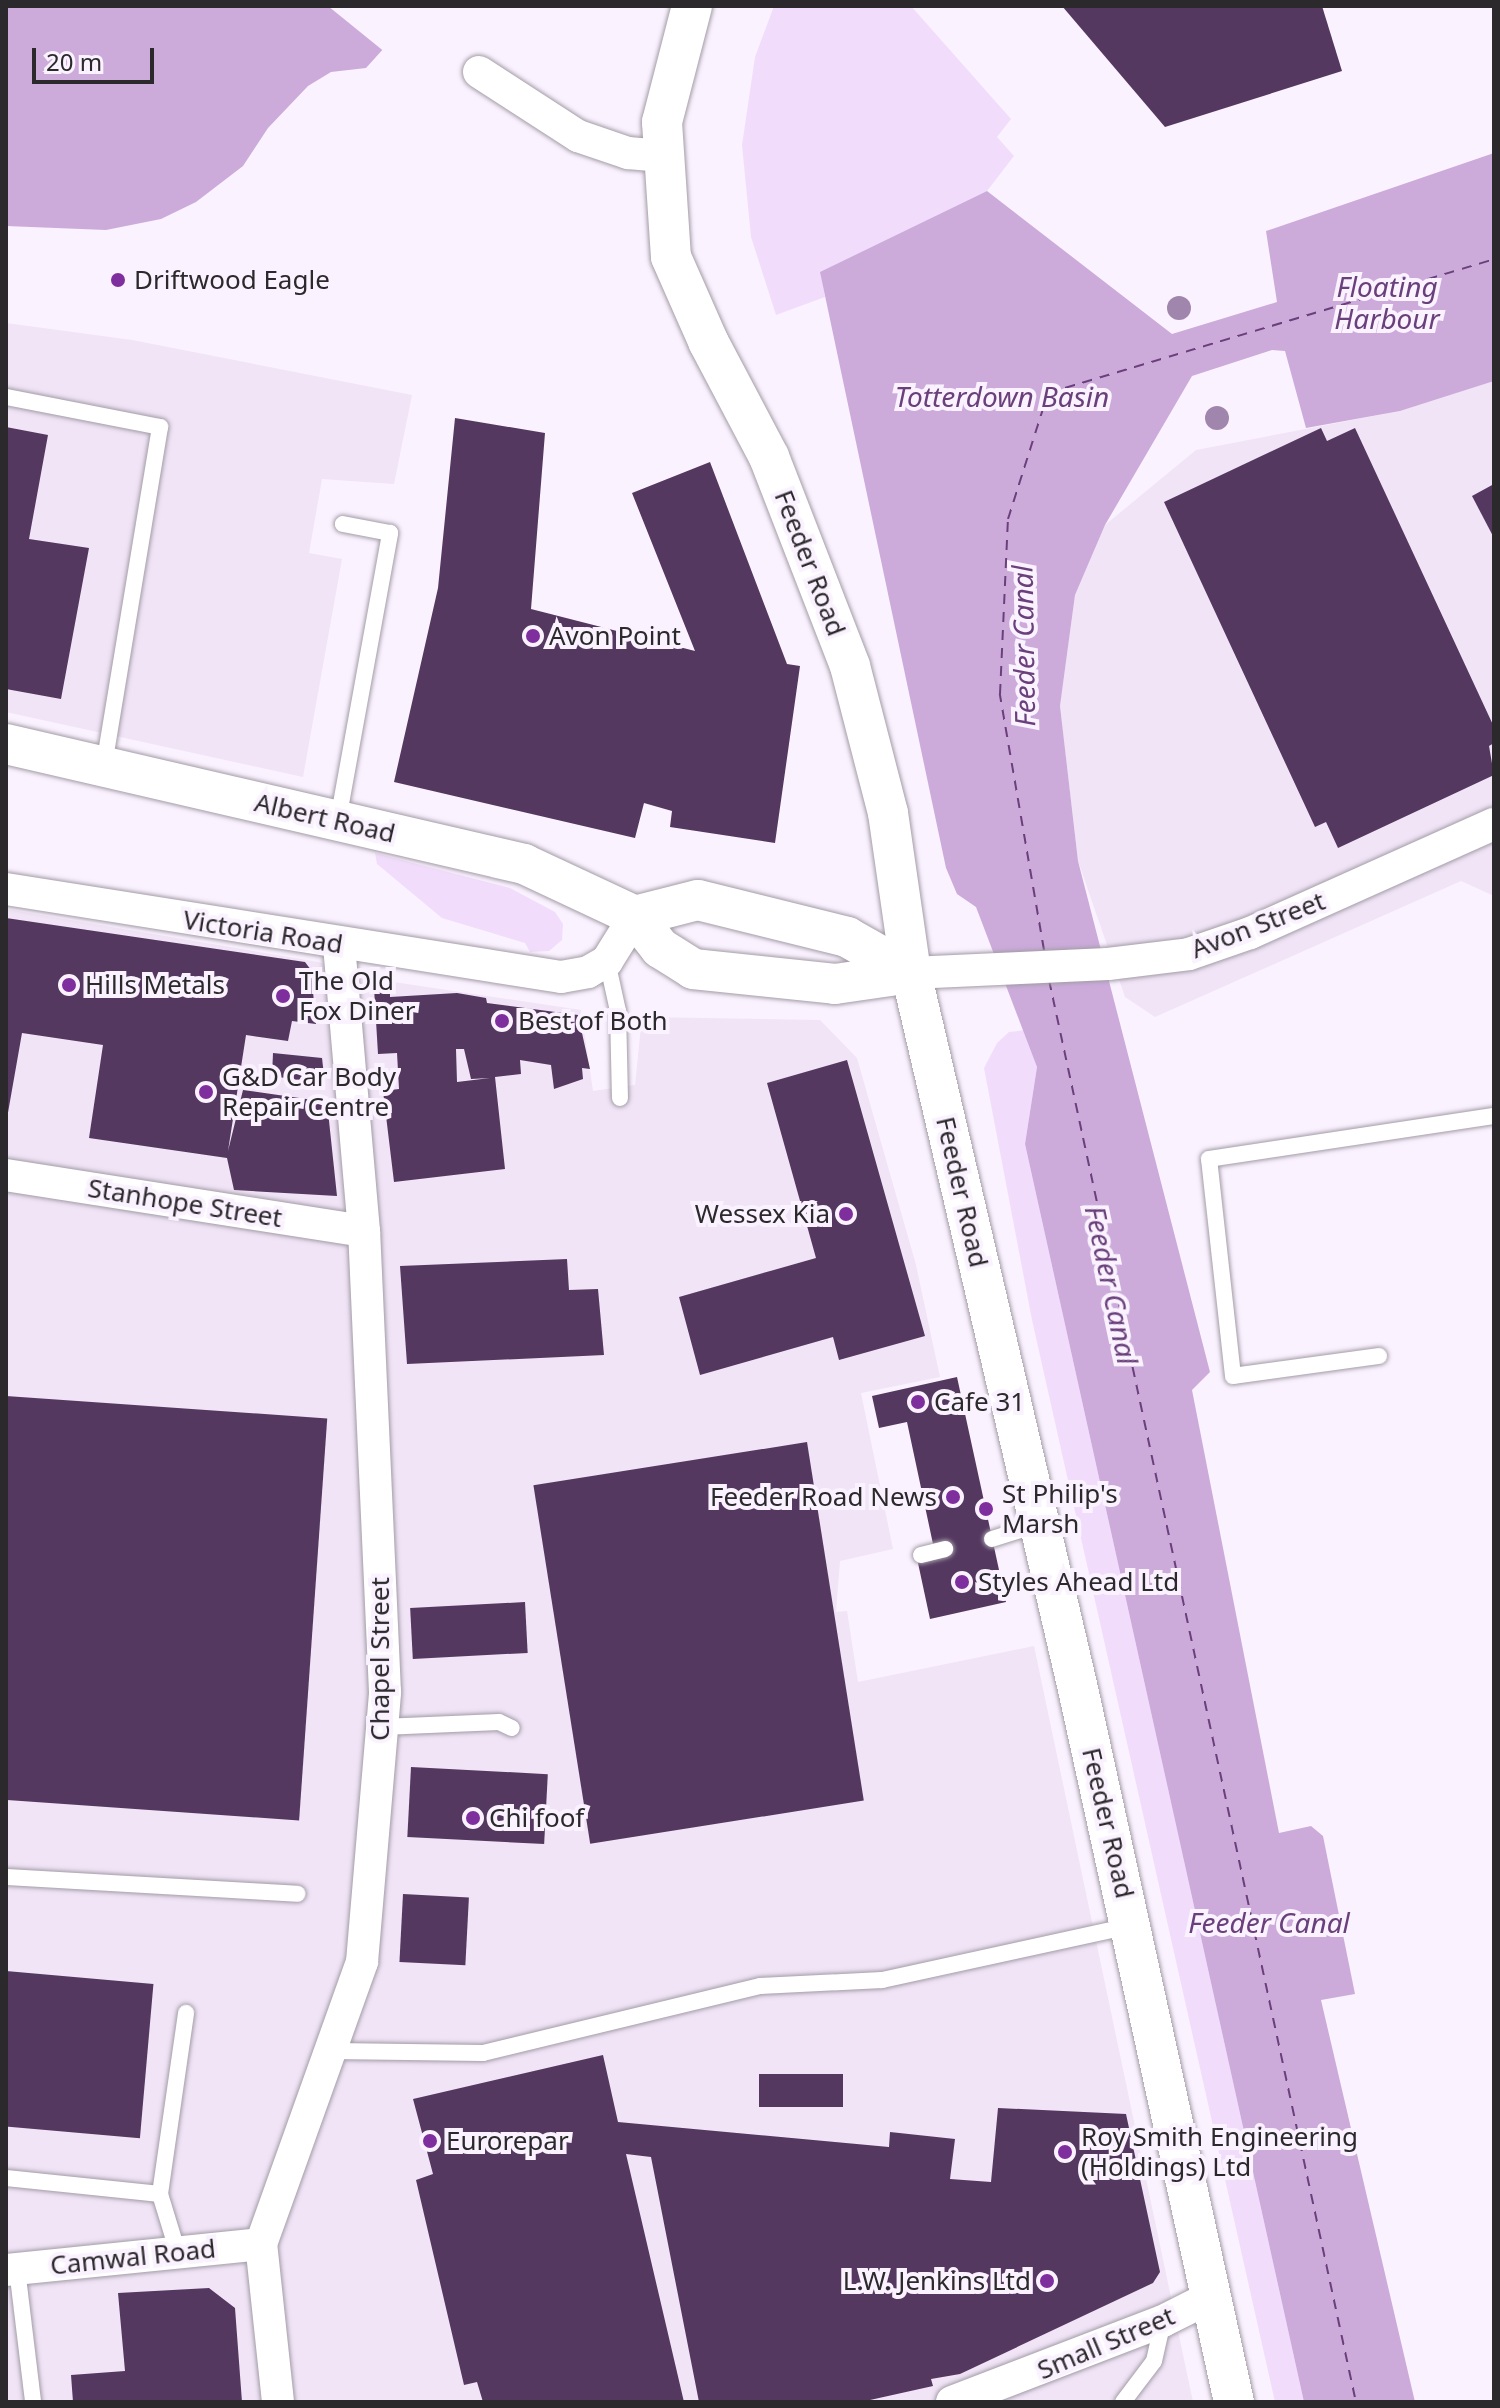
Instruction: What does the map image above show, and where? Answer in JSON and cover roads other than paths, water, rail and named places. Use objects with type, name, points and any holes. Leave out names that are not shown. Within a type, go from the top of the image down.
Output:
[{"type":"street","name":"Feeder Road","points":[[692,6],[669,84],[663,156],[671,257],[709,343],[769,457],[850,666],[888,813],[911,973],[1131,1925],[1234,2402]]},
{"type":"street","points":[[479,72],[528,108],[578,136],[628,153],[663,156]]},
{"type":"street","name":"Albert Road","points":[[6,744],[524,864],[635,916],[660,948],[693,969],[835,984],[911,973]]},
{"type":"street","name":"Avon Street","points":[[911,973],[1108,964],[1189,954],[1250,933],[1494,824]]},
{"type":"street","name":"Victoria Road","points":[[6,889],[339,945],[561,977],[588,972],[607,961]]},
{"type":"street","points":[[607,961],[635,916],[698,900],[847,937],[911,973]]},
{"type":"street","name":"Chapel Street","points":[[278,2402],[261,2244],[362,1962],[385,1692],[364,1231],[339,945]]},
{"type":"street","name":"Stanhope Street","points":[[6,1175],[364,1231]]},
{"type":"street","name":"Camwal Road","points":[[11,2270],[261,2244]]},
{"type":"street","name":"Small Street","points":[[952,2402],[1163,2321],[1213,2296]]},
{"type":"lane","points":[[6,397],[160,427],[104,767]]},
{"type":"lane","points":[[338,821],[390,533],[343,524]]},
{"type":"lane","points":[[607,961],[618,1011],[620,1098]]},
{"type":"lane","points":[[1379,1356],[1233,1376],[1209,1159],[1494,1116]]},
{"type":"lane","points":[[992,1539],[1040,1523]]},
{"type":"lane","points":[[921,1555],[945,1549]]},
{"type":"lane","points":[[382,1727],[499,1722],[512,1728]]},
{"type":"lane","points":[[6,1877],[298,1894]]},
{"type":"lane","points":[[332,2051],[483,2053],[760,1986],[882,1980],[1131,1925]]},
{"type":"lane","points":[[178,2253],[160,2194],[186,2013]]},
{"type":"lane","points":[[6,2178],[160,2194]]},
{"type":"lane","points":[[11,2270],[33,2402]]},
{"type":"lane","points":[[1123,2402],[1154,2361],[1163,2321]]},
{"type":"water","points":[[6,6],[422,6],[366,68],[331,72],[308,86],[268,128],[243,166],[196,202],[161,219],[106,230],[6,226]]},
{"type":"water","points":[[1494,153],[1494,381],[1400,411],[1306,428],[1285,351],[1272,350],[1192,376],[1105,525],[1075,595],[1060,706],[1078,861],[1210,1372],[1192,1390],[1279,1833],[1311,1826],[1323,1836],[1355,1994],[1321,2000],[1415,2402],[1304,2402],[1025,1144],[1037,1067],[976,907],[957,894],[946,868],[820,272],[987,191],[1172,334],[1277,302],[1266,231]]},
{"type":"place","name":"Driftwood Eagle","points":[[118,280]]},
{"type":"place","name":"Avon Point","points":[[533,636]]},
{"type":"place","name":"Hills Metals","points":[[69,985]]},
{"type":"place","name":"The Old Fox Diner","points":[[283,996]]},
{"type":"place","name":"Best of Both","points":[[502,1021]]},
{"type":"place","name":"G&D Car Body Repair Centre","points":[[206,1092]]},
{"type":"place","name":"Wessex Kia","points":[[846,1214]]},
{"type":"place","name":"Cafe 31","points":[[918,1402]]},
{"type":"place","name":"Feeder Road News","points":[[953,1497]]},
{"type":"place","name":"St Philip's Marsh","points":[[986,1509]]},
{"type":"place","name":"Styles Ahead Ltd","points":[[962,1582]]},
{"type":"place","name":"Chi foof","points":[[473,1818]]},
{"type":"place","name":"Eurorepar","points":[[430,2141]]},
{"type":"place","name":"Roy Smith Engineering (Holdings) Ltd","points":[[1065,2152]]},
{"type":"place","name":"L.W. Jenkins Ltd","points":[[1047,2281]]},
{"type":"water label","name":"Floating Harbour","points":[[1387,302]]},
{"type":"water label","name":"Totterdown Basin","points":[[1002,396]]},
{"type":"water label","name":"Feeder Canal","points":[[1023,646]]},
{"type":"water label","name":"Feeder Canal","points":[[1112,1285]]},
{"type":"water label","name":"Feeder Canal","points":[[1269,1922]]}]
